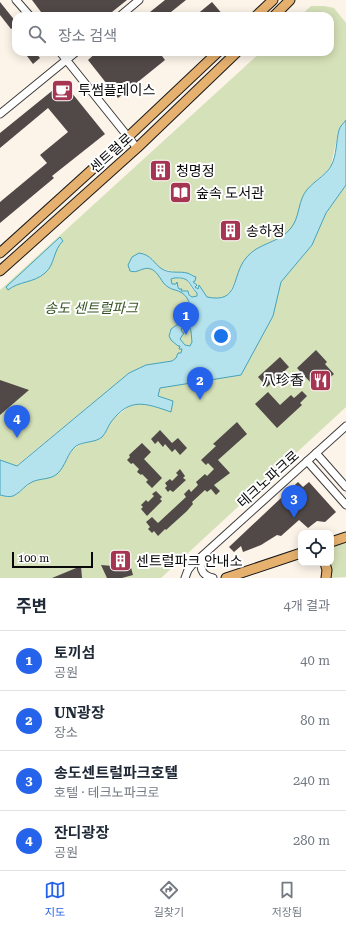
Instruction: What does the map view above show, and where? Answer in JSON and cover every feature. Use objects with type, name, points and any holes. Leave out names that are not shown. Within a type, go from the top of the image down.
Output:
[{"type":"main road","points":[[260,12],[273,0]]},
{"type":"main road","points":[[278,12],[290,0]]},
{"type":"main road","name":"센트럴로","points":[[0,253],[128,137],[214,56]]},
{"type":"main road","name":"센트럴로","points":[[0,272],[137,148],[233,56]]},
{"type":"main road","points":[[334,541],[346,537]]},
{"type":"main road","points":[[225,578],[298,555]]},
{"type":"main road","points":[[325,566],[327,570],[326,578]]},
{"type":"street","points":[[16,0],[26,12]]},
{"type":"street","points":[[125,12],[139,0]]},
{"type":"street","points":[[63,56],[137,148]]},
{"type":"street","points":[[0,114],[71,56]]},
{"type":"street","name":"테크노파크로","points":[[185,578],[190,567],[346,426]]},
{"type":"street","points":[[316,453],[346,487]]},
{"type":"street","points":[[307,461],[346,505]]},
{"type":"street","points":[[207,552],[202,560],[201,569],[204,574],[213,578]]},
{"type":"green space","name":"송도 센트럴파크","points":[[311,6],[325,6],[334,8],[346,23],[346,120],[339,129],[331,165],[303,195],[295,223],[285,234],[251,252],[228,295],[219,299],[206,297],[200,287],[198,289],[195,287],[197,285],[193,282],[196,277],[163,269],[167,287],[184,294],[189,301],[187,317],[181,323],[172,328],[169,333],[171,340],[182,349],[181,354],[178,353],[176,358],[172,361],[146,365],[129,373],[16,466],[0,460],[0,290],[257,56],[334,56],[334,12],[304,12]]},
{"type":"green space","points":[[346,185],[346,407],[161,578],[0,578],[0,495],[16,495],[33,481],[55,475],[59,472],[73,449],[85,442],[98,439],[114,418],[130,406],[138,403],[153,406],[173,401],[158,396],[159,388],[241,374],[273,316],[281,282],[312,245],[326,213]]},
{"type":"green space","points":[[174,278],[186,279],[197,295],[191,297],[188,291],[182,291],[182,289],[179,289],[177,284],[172,284],[171,280]]},
{"type":"green space","points":[[187,324],[190,327],[191,332],[192,342],[190,346],[184,344],[180,339],[184,333],[181,329]]},
{"type":"green space","points":[[346,541],[346,577],[330,578],[328,566],[334,566],[334,545]]},
{"type":"water","points":[[346,120],[346,185],[326,213],[312,245],[281,282],[273,316],[241,375],[160,388],[158,396],[173,401],[171,412],[153,406],[138,404],[131,405],[118,414],[102,437],[76,446],[57,474],[32,482],[13,496],[0,495],[0,460],[17,466],[129,373],[146,365],[172,361],[176,358],[178,353],[181,353],[182,349],[179,349],[180,346],[171,340],[169,336],[171,329],[185,320],[189,315],[189,301],[185,295],[166,285],[154,270],[145,268],[136,272],[130,271],[128,265],[132,257],[139,253],[143,254],[150,257],[165,271],[187,273],[196,277],[195,281],[193,282],[197,285],[195,287],[198,289],[199,285],[207,297],[218,298],[225,296],[233,287],[241,265],[246,258],[256,249],[281,237],[294,224],[304,194],[310,186],[331,166],[339,130]],"holes":[[[174,278],[188,281],[197,293],[197,296],[192,297],[189,295],[188,291],[181,291],[182,289],[179,289],[177,282],[176,284],[172,284],[171,279]],[[187,324],[189,325],[191,332],[192,342],[190,346],[185,345],[180,339],[184,333],[181,329]]]},
{"type":"water","points":[[60,237],[63,241],[57,249],[48,270],[36,279],[17,285],[8,290],[6,287]]},
{"type":"building","points":[[32,0],[127,0],[112,12],[41,12]]},
{"type":"building","points":[[165,0],[186,0],[171,12],[150,12]]},
{"type":"building","points":[[0,2],[12,17],[12,28],[11,29],[0,15]]},
{"type":"building","points":[[212,2],[221,12],[200,12]]},
{"type":"building","points":[[27,56],[38,56],[40,58],[33,64]]},
{"type":"building","points":[[92,56],[162,56],[165,60],[118,98],[88,60]]},
{"type":"building","points":[[63,82],[105,134],[52,176],[54,178],[0,223],[0,202],[47,163],[40,155],[68,132],[48,108],[0,148],[0,133]]},
{"type":"building","points":[[316,350],[327,362],[325,364],[334,374],[315,390],[311,385],[312,384],[297,368]]},
{"type":"building","points":[[280,357],[289,367],[267,387],[258,377]]},
{"type":"building","points":[[0,380],[29,390],[0,415]]},
{"type":"building","points":[[302,391],[307,396],[300,403],[302,405],[277,428],[255,404],[268,392],[280,405],[291,395],[294,398]]},
{"type":"building","points":[[237,422],[247,434],[218,460],[230,473],[214,485],[220,491],[216,495],[211,489],[207,492],[205,490],[192,502],[193,504],[187,511],[166,530],[165,529],[158,536],[154,531],[152,533],[148,529],[150,527],[146,522],[152,517],[158,523],[186,497],[184,494],[189,489],[191,492],[198,485],[196,482],[205,474],[207,476],[214,469],[208,463],[206,465],[201,460],[216,446],[213,444]]},
{"type":"building","points":[[160,430],[172,443],[178,438],[187,448],[180,455],[175,449],[172,452],[165,444],[163,447],[158,441],[155,444],[151,439]]},
{"type":"building","points":[[142,443],[151,452],[144,459],[162,478],[152,488],[146,482],[148,480],[142,474],[141,475],[137,472],[139,469],[127,460],[130,457],[129,455]]},
{"type":"building","points":[[180,469],[185,476],[183,478],[186,480],[173,492],[170,490],[168,492],[165,488],[167,486],[165,483],[170,479],[172,481],[178,475],[176,473]]},
{"type":"building","points":[[298,482],[303,487],[309,482],[336,512],[325,522],[317,521],[308,528],[299,520],[281,536],[277,535],[261,545],[243,552],[241,546],[234,552],[229,547]]},
{"type":"building","points":[[156,491],[162,497],[160,499],[162,501],[147,516],[141,509],[143,507],[141,505],[146,500],[148,502],[154,496],[152,494]]},
{"type":"building","name":"센트럴파크 안내소","points":[[127,553],[133,575],[122,578],[107,578],[101,565],[113,566],[110,557]]},
{"type":"building","points":[[81,566],[82,578],[52,578]]},
{"type":"place","name":"투썸플레이스","points":[[63,90]]},
{"type":"place","name":"청명정","points":[[161,171]]},
{"type":"place","name":"숲속 도서관","points":[[181,193]]},
{"type":"place","name":"송하정","points":[[230,231]]},
{"type":"place","name":"토끼섬","points":[[186,335]]},
{"type":"place","name":"八珍香","points":[[320,380]]},
{"type":"place","name":"UN광장","points":[[200,400]]},
{"type":"place","name":"잔디광장","points":[[17,438]]},
{"type":"place","name":"송도센트럴파크호텔","points":[[294,518]]},
{"type":"place","name":"센트럴파크 안내소","points":[[120,561]]}]
